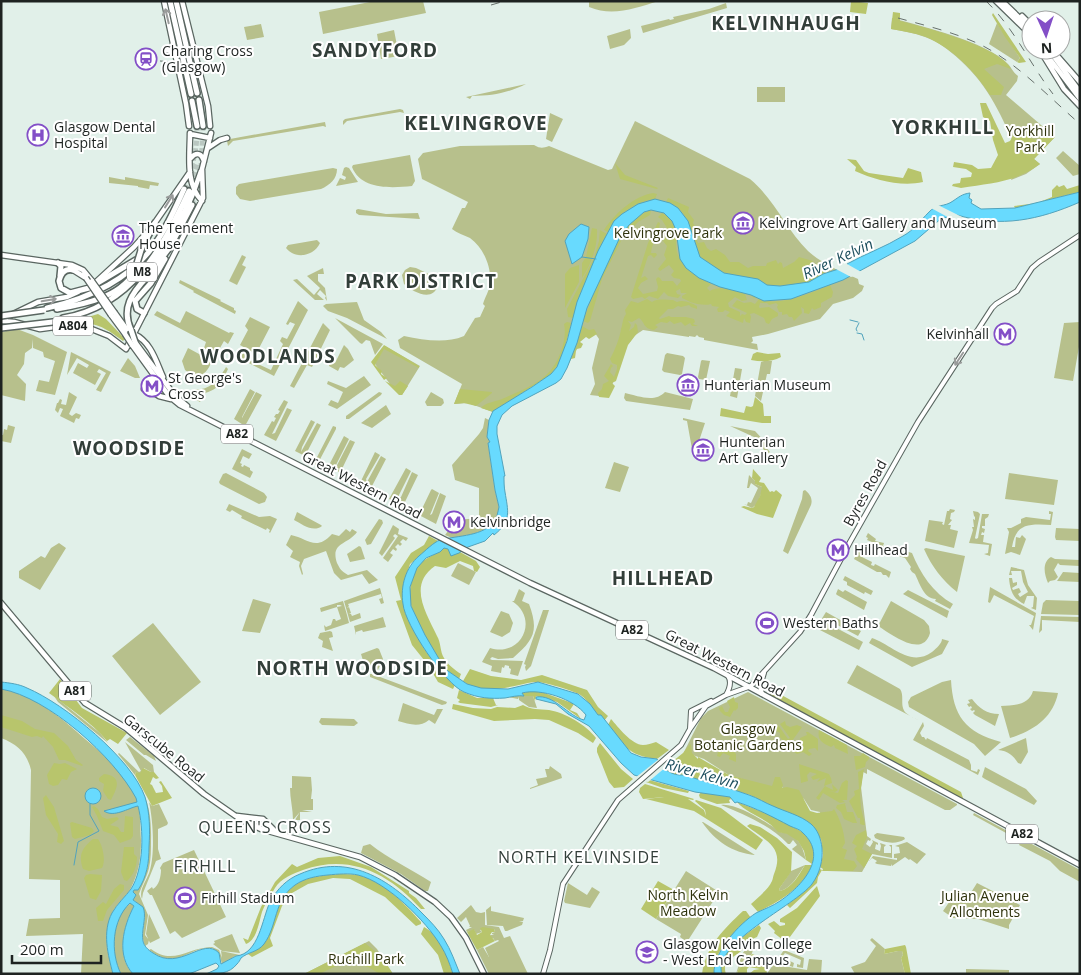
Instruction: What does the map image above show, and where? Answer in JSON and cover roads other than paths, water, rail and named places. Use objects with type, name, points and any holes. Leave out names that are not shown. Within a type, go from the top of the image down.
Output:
[{"type":"highway","points":[[170,1],[190,94]]},
{"type":"highway","points":[[176,1],[197,92]]},
{"type":"highway","points":[[199,100],[203,126]]},
{"type":"highway","points":[[192,101],[196,126]]},
{"type":"highway","points":[[1,328],[70,320],[108,306],[138,282],[152,265],[170,239],[191,192]]},
{"type":"highway","name":"M8","points":[[4,316],[45,309],[82,298],[122,275],[141,260],[154,246],[173,212],[191,192]]},
{"type":"highway","name":"M8","points":[[1,328],[81,314],[98,308],[115,298],[132,284],[154,255],[191,192]]},
{"type":"highway","points":[[143,315],[136,307],[136,302],[155,277],[192,205]]},
{"type":"highway","points":[[60,264],[59,284],[62,290],[70,293],[80,291],[107,278],[140,257],[153,243],[173,212]]},
{"type":"highway","points":[[45,309],[78,305],[97,300],[115,291],[128,281],[134,272],[142,247],[155,223]]},
{"type":"highway","points":[[134,343],[129,332],[126,313],[129,301],[134,290],[170,247]]},
{"type":"highway","points":[[60,276],[66,270],[73,270]]},
{"type":"main road","points":[[164,1],[189,126]]},
{"type":"main road","points":[[182,1],[208,106],[210,126]]},
{"type":"main road","points":[[996,1],[1021,25]]},
{"type":"main road","points":[[1002,1],[1021,17]]},
{"type":"main road","points":[[1002,1],[1021,19]]},
{"type":"main road","points":[[173,44],[171,48],[166,50],[176,55]]},
{"type":"main road","points":[[1048,60],[1066,93],[1080,106]]},
{"type":"main road","points":[[1050,60],[1080,99]]},
{"type":"main road","points":[[1056,60],[1080,92]]},
{"type":"main road","points":[[1061,60],[1080,82]]},
{"type":"main road","points":[[191,192],[202,169],[211,135],[190,135],[191,192],[202,201]]},
{"type":"main road","points":[[208,148],[227,138]]},
{"type":"main road","points":[[190,160],[194,155],[198,154],[201,155],[204,161]]},
{"type":"main road","name":"A804","points":[[1,321],[14,322],[40,329],[62,326],[89,328],[109,336],[126,349],[129,332],[143,315],[202,201],[204,191],[202,169]]},
{"type":"main road","name":"A804","points":[[1,321],[38,302],[72,296],[105,274],[134,247],[155,223],[190,172]]},
{"type":"main road","name":"Byres Road","points":[[749,687],[795,638],[811,615],[916,426],[996,304],[1018,292],[1032,268],[1042,259],[1080,235]]},
{"type":"main road","points":[[1,255],[78,267],[129,332],[142,338],[149,346],[166,386]]},
{"type":"main road","points":[[60,264],[87,277]]},
{"type":"main road","points":[[14,322],[19,311]]},
{"type":"main road","name":"Great Western Road","points":[[134,343],[166,386],[180,402],[194,412]]},
{"type":"main road","name":"Great Western Road","points":[[134,343],[172,399],[180,406],[530,583],[727,675],[1080,865]]},
{"type":"main road","points":[[144,389],[150,390],[159,396],[172,399]]},
{"type":"main road","name":"Garscube Road","points":[[1,603],[86,703],[126,728],[201,792],[242,820],[261,829],[276,832]]},
{"type":"main road","points":[[762,694],[760,686],[764,672]]},
{"type":"main road","points":[[726,694],[730,684],[727,675]]},
{"type":"main road","points":[[543,974],[563,884],[616,802],[681,745],[704,708],[726,694],[749,687]]},
{"type":"main road","points":[[690,729],[691,712],[715,700]]},
{"type":"main road","points":[[695,709],[698,711],[698,715]]},
{"type":"main road","points":[[692,716],[696,717],[698,715]]},
{"type":"main road","name":"Garscube Road","points":[[238,816],[263,818],[276,832]]},
{"type":"main road","name":"A81","points":[[276,832],[360,857],[377,864],[402,879],[437,904],[452,919],[466,938],[484,974]]},
{"type":"water","name":"River Kelvin","points":[[1080,192],[1080,202],[1050,213],[1020,220],[989,221],[957,215],[953,219],[943,217],[915,241],[843,280],[791,299],[764,301],[699,278],[686,268],[680,259],[676,230],[672,221],[664,213],[651,210],[644,212],[629,225],[620,237],[587,308],[577,343],[561,379],[512,406],[502,415],[497,426],[508,510],[504,525],[485,541],[468,547],[459,553],[451,556],[448,549],[444,548],[440,552],[426,558],[417,568],[410,587],[411,606],[445,669],[467,684],[481,688],[508,689],[538,682],[578,694],[590,704],[598,715],[601,715],[631,753],[641,757],[657,759],[671,773],[684,775],[752,796],[802,818],[816,829],[821,841],[822,857],[815,880],[803,893],[741,938],[729,950],[722,962],[722,974],[714,974],[722,948],[735,931],[756,913],[788,895],[804,879],[813,861],[810,842],[799,830],[751,807],[735,803],[730,797],[695,792],[634,775],[589,726],[568,714],[556,704],[536,699],[536,697],[543,697],[549,699],[584,720],[586,715],[581,709],[557,696],[530,692],[522,693],[524,696],[484,698],[469,694],[456,687],[427,653],[405,613],[402,590],[407,571],[414,560],[438,541],[484,530],[496,520],[499,507],[488,443],[490,442],[487,437],[489,420],[493,411],[551,374],[557,367],[567,341],[577,302],[598,251],[614,221],[638,204],[655,199],[670,203],[678,208],[688,221],[700,257],[724,273],[758,279],[767,285],[780,286],[809,282],[823,274],[848,266],[847,264],[907,234],[932,209],[950,203],[965,194],[970,193],[971,203],[981,209],[1015,208]]},
{"type":"water","points":[[581,224],[589,227],[588,239],[582,257],[572,264],[565,241],[569,234]]},
{"type":"water","points":[[1,682],[27,688],[60,706],[112,750],[138,782],[148,809],[149,853],[145,875],[138,890],[133,892],[136,895],[133,900],[143,907],[143,941],[146,948],[153,953],[163,958],[172,959],[206,948],[213,949],[219,953],[221,964],[244,954],[255,943],[270,902],[283,885],[300,874],[318,868],[335,866],[351,868],[382,880],[409,901],[442,935],[460,974],[453,974],[445,952],[426,925],[405,904],[369,879],[347,874],[315,877],[295,885],[283,898],[272,929],[264,944],[259,949],[241,958],[227,972],[206,974],[217,969],[219,966],[216,963],[189,974],[133,974],[124,958],[123,950],[124,932],[134,906],[130,903],[119,918],[116,927],[115,956],[121,974],[113,974],[108,951],[107,928],[116,906],[131,889],[135,881],[141,860],[142,837],[138,806],[117,813],[104,811],[137,802],[136,798],[112,765],[78,731],[59,716],[39,704],[19,694],[1,689]]},
{"type":"water","points":[[93,788],[101,796],[93,804],[85,796]]},
{"type":"waterway","points":[[582,257],[596,259]]},
{"type":"waterway","points":[[850,320],[858,322]]},
{"type":"waterway","points":[[857,331],[859,323]]},
{"type":"waterway","points":[[857,333],[862,334],[864,340]]},
{"type":"waterway","points":[[74,865],[78,842],[99,831],[90,815],[90,804]]},
{"type":"tunnel","points":[[184,189],[194,158],[197,126]]},
{"type":"tunnel","points":[[201,168],[203,126]]},
{"type":"tunnel","points":[[189,191],[198,163]]},
{"type":"tunnel","points":[[192,205],[199,179]]},
{"type":"railway","points":[[491,5],[505,1]]},
{"type":"railway","points":[[986,1],[1013,34],[1053,94]]},
{"type":"railway","points":[[898,18],[953,34],[985,47],[1023,73],[1080,124]]},
{"type":"railway","points":[[160,61],[174,62]]},
{"type":"place","name":"Charing Cross (Glasgow)","points":[[146,59]]},
{"type":"place","name":"Glasgow Dental Hospital","points":[[38,135]]},
{"type":"place","name":"Kelvingrove Art Gallery and Museum","points":[[743,223]]},
{"type":"place","name":"The Tenement House","points":[[123,236]]},
{"type":"place","name":"Kelvinhall","points":[[1005,334]]},
{"type":"place","name":"Hunterian Museum","points":[[688,385]]},
{"type":"place","name":"St George's Cross","points":[[152,386]]},
{"type":"place","name":"Hunterian Art Gallery","points":[[703,450]]},
{"type":"place","name":"Kelvinbridge","points":[[454,522]]},
{"type":"place","name":"Hillhead","points":[[838,550]]},
{"type":"place","name":"Western Baths","points":[[767,623]]},
{"type":"place","name":"Firhill Stadium","points":[[185,898]]},
{"type":"place","name":"Glasgow Kelvin College - West End Campus","points":[[647,952]]},
{"type":"district","name":"KELVINHAUGH","points":[[786,23]]},
{"type":"district","name":"SANDYFORD","points":[[375,50]]},
{"type":"district","name":"KELVINGROVE","points":[[476,123]]},
{"type":"district","name":"YORKHILL","points":[[943,127]]},
{"type":"district","name":"PARK DISTRICT","points":[[421,281]]},
{"type":"district","name":"WOODLANDS","points":[[268,356]]},
{"type":"district","name":"WOODSIDE","points":[[129,448]]},
{"type":"district","name":"HILLHEAD","points":[[663,578]]},
{"type":"district","name":"NORTH WOODSIDE","points":[[352,668]]},
{"type":"district","name":"QUEEN'S CROSS","points":[[265,827]]},
{"type":"district","name":"NORTH KELVINSIDE","points":[[579,857]]},
{"type":"district","name":"FIRHILL","points":[[205,866]]},
{"type":"park label","name":"Yorkhill Park","points":[[1030,140]]},
{"type":"park label","name":"Kelvingrove Park","points":[[668,233]]},
{"type":"park label","name":"Glasgow Botanic Gardens","points":[[748,738]]},
{"type":"park label","name":"North Kelvin Meadow","points":[[688,904]]},
{"type":"park label","name":"Julian Avenue Allotments","points":[[985,904]]},
{"type":"park label","name":"Ruchill Park","points":[[366,959]]}]
